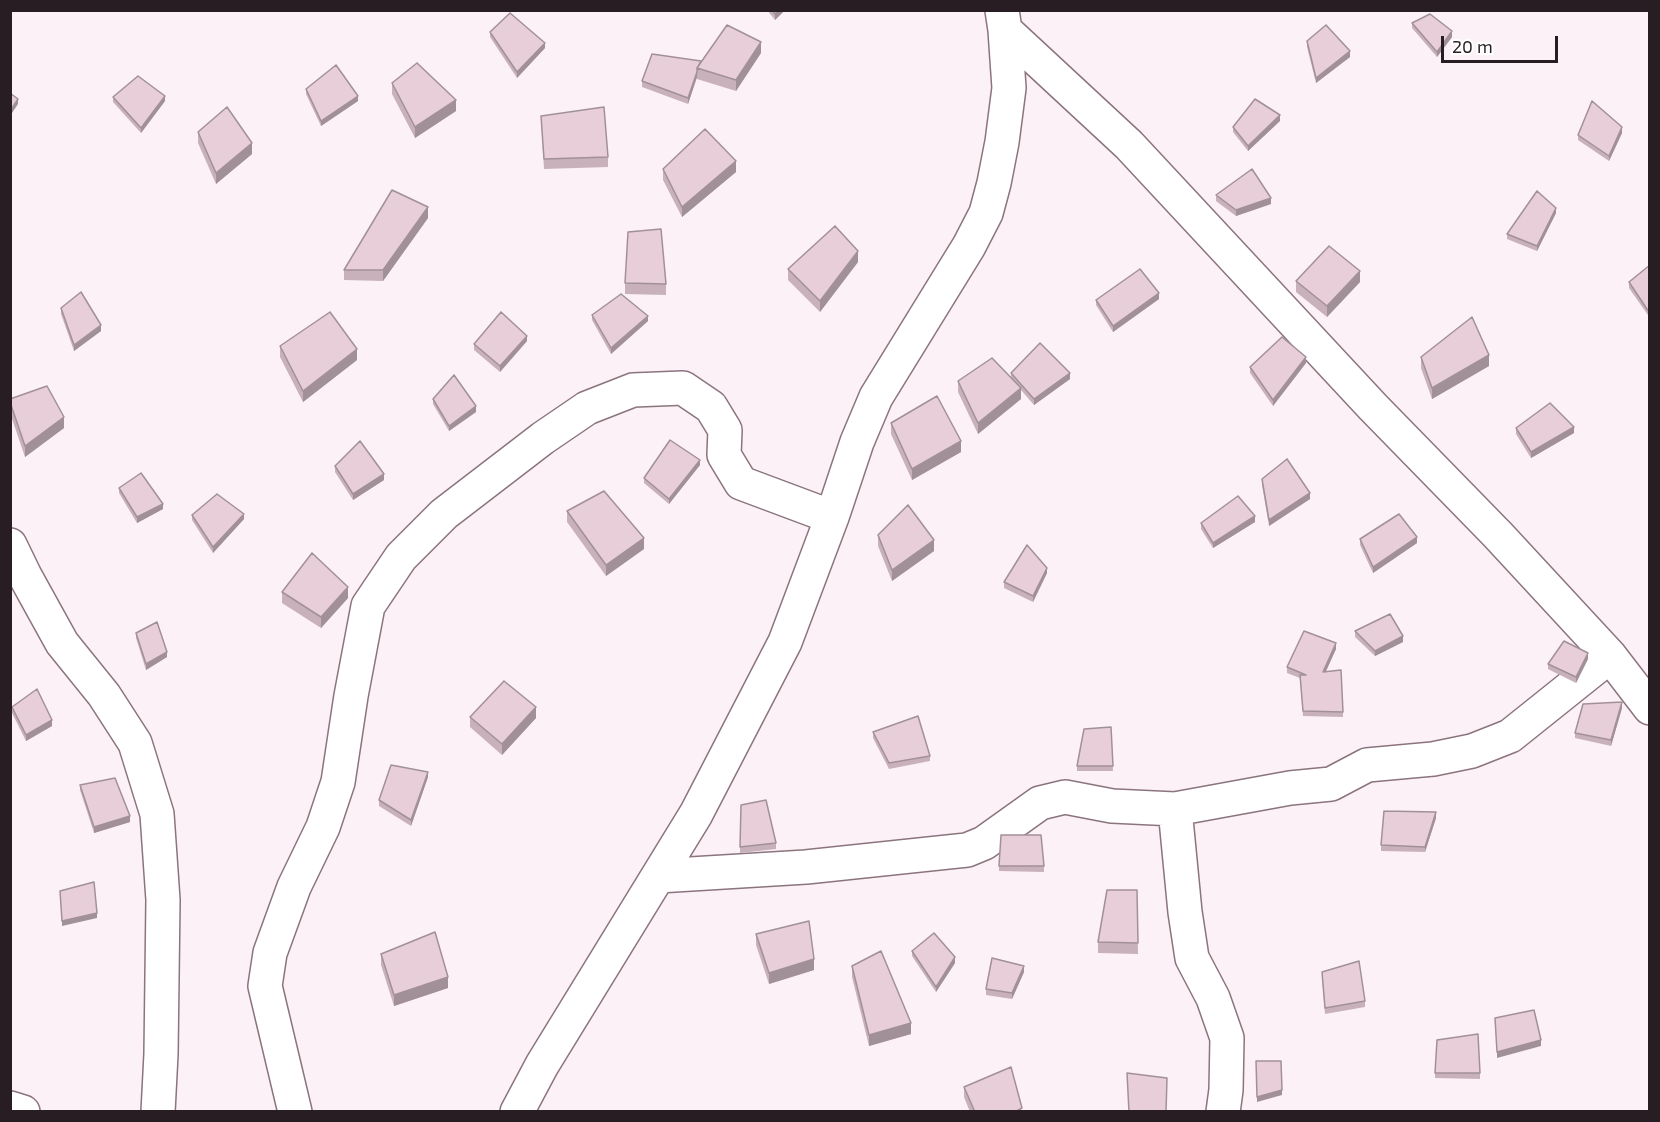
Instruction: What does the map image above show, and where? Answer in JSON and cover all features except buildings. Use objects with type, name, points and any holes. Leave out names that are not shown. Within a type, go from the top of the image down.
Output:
[{"type":"street","points":[[517,1112],[542,1065],[696,814],[785,642],[832,517],[857,442],[876,397],[969,246],[986,213],[1002,142],[1009,87],[1003,20]]},
{"type":"street","points":[[1003,20],[1129,145],[1373,407],[1498,536],[1610,656],[1650,708]]},
{"type":"street","points":[[295,1112],[265,986],[270,953],[294,887],[323,826],[338,782],[368,606],[400,557],[444,514],[543,438],[586,408],[633,390],[683,388],[711,406],[725,430],[724,455],[741,483],[832,517]]},
{"type":"street","points":[[10,545],[62,643],[104,695],[135,743],[157,814],[163,900],[158,1112]]},
{"type":"street","points":[[658,876],[806,867],[967,850],[984,843],[1040,803],[1065,797],[1112,806],[1174,809],[1290,788],[1331,784],[1367,765],[1433,759],[1472,751],[1510,736],[1610,656]]},
{"type":"street","points":[[1174,809],[1192,958],[1213,998],[1227,1038],[1226,1090],[1223,1112]]},
{"type":"street","points":[[10,1108],[23,1112]]}]
